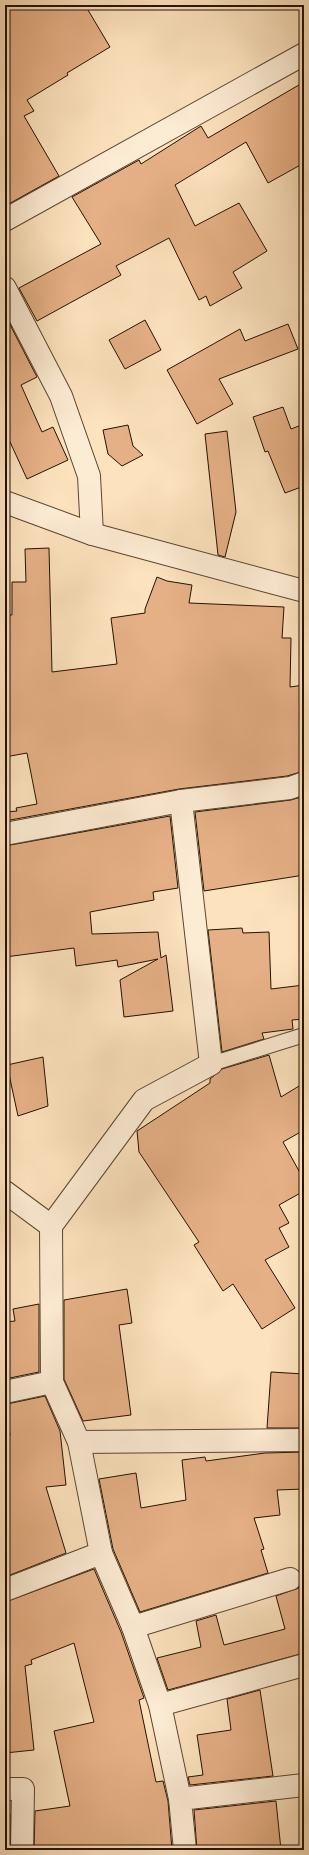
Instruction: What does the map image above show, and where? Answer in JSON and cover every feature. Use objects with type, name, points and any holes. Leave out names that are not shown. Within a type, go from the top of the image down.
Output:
[{"type":"street","points":[[5,220],[304,54]]},
{"type":"street","points":[[5,288],[61,396],[87,468],[89,476],[92,534]]},
{"type":"street","points":[[5,502],[92,534],[304,591]]},
{"type":"street","points":[[5,834],[181,802],[290,788],[304,783]]},
{"type":"street","points":[[181,802],[211,1064],[144,1100],[51,1226],[52,1382],[79,1442],[101,1553],[133,1627],[160,1705],[180,1799],[184,1850]]},
{"type":"street","points":[[5,1192],[51,1226]]},
{"type":"street","points":[[5,1392],[52,1382]]},
{"type":"street","points":[[79,1442],[304,1440]]},
{"type":"street","points":[[5,1590],[101,1553]]},
{"type":"street","points":[[133,1627],[290,1579]]},
{"type":"street","points":[[160,1705],[304,1665]]},
{"type":"street","points":[[180,1799],[304,1785]]},
{"type":"street","points":[[5,1789],[23,1789],[22,1850]]},
{"type":"lane","points":[[211,1064],[304,1035]]},
{"type":"building","points":[[5,5],[85,5],[110,47],[67,73],[68,75],[27,100],[34,111],[24,116],[59,176],[5,206]]},
{"type":"building","points":[[304,82],[304,163],[268,183],[246,142],[175,185],[195,226],[239,203],[267,251],[233,272],[242,288],[210,306],[206,296],[199,300],[169,238],[116,266],[121,275],[37,321],[19,288],[101,244],[72,197],[139,160],[141,164],[201,126],[208,138]]},
{"type":"building","points":[[5,315],[37,377],[21,385],[42,432],[53,427],[68,460],[27,479],[5,431]]},
{"type":"building","points":[[145,320],[161,350],[125,369],[109,340]]},
{"type":"building","points":[[288,324],[298,349],[219,379],[233,404],[197,424],[167,370],[240,329],[245,341]]},
{"type":"building","points":[[283,407],[291,429],[304,424],[304,486],[285,493],[268,451],[265,452],[253,417]]},
{"type":"building","points":[[128,425],[133,446],[143,455],[122,466],[108,454],[103,430]]},
{"type":"building","points":[[227,431],[236,512],[225,557],[218,555],[205,434]]},
{"type":"building","points":[[49,548],[52,672],[117,664],[111,618],[145,613],[145,609],[157,577],[167,581],[192,585],[189,603],[284,607],[282,638],[291,638],[290,687],[304,685],[304,771],[287,776],[179,789],[5,821],[5,812],[17,811],[16,808],[37,804],[27,753],[5,757],[5,615],[12,615],[12,582],[26,582],[25,549]]},
{"type":"building","points":[[301,797],[304,818],[304,875],[204,891],[195,812],[291,800]]},
{"type":"building","points":[[170,816],[178,888],[153,892],[154,900],[90,912],[92,934],[158,932],[161,958],[166,955],[173,1011],[124,1017],[120,980],[158,959],[118,967],[117,960],[76,966],[74,948],[5,957],[5,846]]},
{"type":"building","points":[[242,928],[243,933],[269,932],[271,989],[304,985],[304,1019],[292,1020],[293,1029],[262,1033],[264,1039],[222,1052],[208,930]]},
{"type":"building","points":[[269,1055],[281,1097],[304,1083],[304,1130],[283,1142],[304,1180],[304,1191],[279,1205],[289,1223],[279,1228],[289,1247],[265,1260],[295,1308],[262,1329],[233,1284],[223,1291],[194,1245],[199,1242],[139,1152],[137,1131],[210,1083],[210,1079],[222,1069]]},
{"type":"building","points":[[43,1057],[48,1106],[18,1116],[7,1065]]},
{"type":"building","points":[[127,1289],[132,1323],[119,1325],[131,1415],[83,1421],[64,1379],[64,1300]]},
{"type":"building","points":[[39,1304],[39,1372],[5,1379],[5,1361],[8,1361],[5,1322],[15,1321],[13,1309]]},
{"type":"building","points":[[271,1372],[304,1374],[304,1428],[267,1428]]},
{"type":"building","points":[[45,1396],[60,1431],[66,1485],[46,1487],[66,1553],[5,1577],[5,1437],[10,1436],[7,1404]]},
{"type":"building","points":[[304,1452],[304,1489],[277,1490],[280,1515],[254,1518],[264,1549],[261,1550],[268,1573],[140,1612],[113,1549],[99,1479],[136,1473],[141,1508],[186,1500],[182,1460],[205,1457],[206,1461],[265,1453]]},
{"type":"building","points":[[94,1569],[121,1632],[144,1698],[139,1700],[156,1782],[163,1781],[168,1801],[172,1850],[34,1850],[35,1811],[70,1806],[54,1731],[94,1722],[74,1643],[31,1660],[32,1664],[25,1666],[34,1750],[5,1753],[5,1602]]},
{"type":"building","points":[[304,1586],[304,1653],[168,1690],[157,1658],[201,1647],[196,1621],[216,1615],[224,1645],[285,1629],[276,1596]]},
{"type":"building","points":[[260,1690],[273,1776],[190,1785],[188,1777],[203,1775],[197,1735],[231,1730],[227,1699]]},
{"type":"building","points":[[276,1801],[281,1850],[197,1850],[194,1810]]},
{"type":"building","points":[[10,1814],[10,1850],[5,1850],[5,1815]]}]
